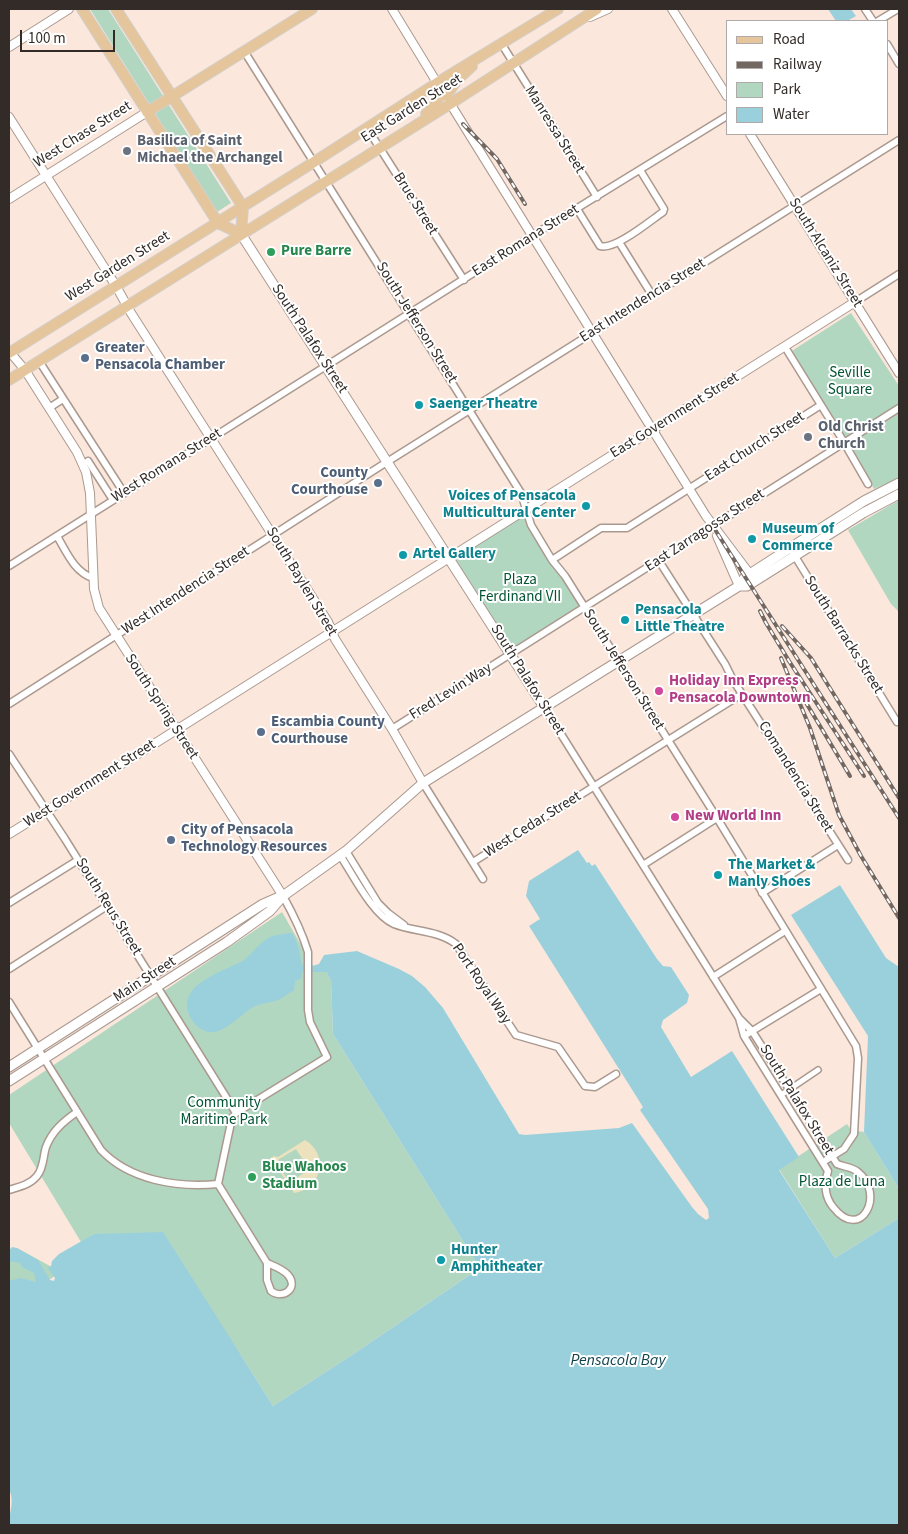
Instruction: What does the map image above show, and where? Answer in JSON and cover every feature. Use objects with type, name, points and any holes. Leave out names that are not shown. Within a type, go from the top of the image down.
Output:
[{"type":"main road","points":[[82,9],[218,223],[241,234]]},
{"type":"main road","points":[[116,9],[243,207],[241,234]]},
{"type":"main road","name":"West Chase Street","points":[[147,112],[312,9]]},
{"type":"main road","name":"East Garden Street","points":[[241,234],[418,122],[444,93],[485,53],[558,9]]},
{"type":"main road","name":"East Garden Street","points":[[243,207],[367,128],[512,63],[598,9]]},
{"type":"main road","points":[[418,122],[444,93],[485,53]]},
{"type":"main road","name":"West Garden Street","points":[[9,353],[243,207]]},
{"type":"main road","points":[[9,380],[241,234]]},
{"type":"main road","name":"South Palafox Street","points":[[241,234],[544,707]]},
{"type":"main road","points":[[9,1080],[227,942],[270,911],[282,896],[343,853],[422,783],[739,586],[747,586],[752,577],[790,548],[864,501],[899,483]]},
{"type":"main road","points":[[752,577],[795,557],[863,514],[899,494]]},
{"type":"main road","name":"Main Street","points":[[9,1067],[263,904],[282,896]]},
{"type":"street","points":[[9,47],[69,9]]},
{"type":"street","points":[[392,9],[712,525],[752,577]]},
{"type":"street","points":[[584,19],[608,9]]},
{"type":"street","points":[[672,9],[726,94]]},
{"type":"street","points":[[865,9],[872,20]]},
{"type":"street","points":[[880,20],[898,9]]},
{"type":"street","name":"Manressa Street","points":[[501,43],[596,197]]},
{"type":"street","points":[[888,46],[899,64]]},
{"type":"street","name":"South Jefferson Street","points":[[244,51],[471,410],[521,493],[531,525],[552,560],[565,576],[717,818],[856,1046],[858,1058],[854,1134],[844,1148],[823,1162]]},
{"type":"street","name":"West Chase Street","points":[[9,199],[147,112]]},
{"type":"street","name":"South Baylen Street","points":[[9,117],[128,305],[130,313],[328,622],[335,639],[392,729],[422,783],[483,879]]},
{"type":"street","name":"East Romana Street","points":[[326,366],[726,117]]},
{"type":"street","name":"Brue Street","points":[[367,128],[464,280]]},
{"type":"street","name":"South Alcaniz Street","points":[[751,135],[899,373]]},
{"type":"street","name":"East Intendencia Street","points":[[387,462],[899,140]]},
{"type":"street","points":[[577,210],[600,246],[604,248],[619,242],[663,212],[664,209],[640,170]]},
{"type":"street","points":[[619,242],[652,295]]},
{"type":"street","name":"East Government Street","points":[[450,558],[899,274]]},
{"type":"street","points":[[785,347],[868,484]]},
{"type":"street","name":"South Spring Street","points":[[9,353],[25,370],[77,452],[113,500]]},
{"type":"street","points":[[39,361],[124,494]]},
{"type":"street","name":"West Romana Street","points":[[9,566],[326,366]]},
{"type":"street","points":[[49,408],[64,399]]},
{"type":"street","name":"East Church Street","points":[[552,560],[601,528],[627,528],[690,490],[821,405]]},
{"type":"street","name":"East Zarragossa Street","points":[[510,654],[899,408]]},
{"type":"street","points":[[85,462],[99,454]]},
{"type":"street","name":"South Spring Street","points":[[85,462],[90,488],[93,578],[99,608],[294,914],[308,952],[308,1010],[310,1022],[327,1057],[236,1113]]},
{"type":"street","name":"West Intendencia Street","points":[[9,704],[387,462]]},
{"type":"street","points":[[712,525],[739,586]]},
{"type":"street","points":[[56,536],[77,569],[82,574],[93,578]]},
{"type":"street","name":"South Barracks Street","points":[[790,548],[897,722]]},
{"type":"street","name":"West Government Street","points":[[9,834],[450,558]]},
{"type":"street","name":"Comandencia Street","points":[[659,561],[848,860]]},
{"type":"street","name":"Fred Levin Way","points":[[392,729],[510,654]]},
{"type":"street","name":"West Cedar Street","points":[[473,862],[742,694]]},
{"type":"street","name":"South Palafox Street","points":[[544,707],[712,977],[739,1018],[752,1031],[836,1164],[858,1172],[863,1177],[870,1196],[869,1208],[865,1215],[857,1219],[849,1219],[838,1213],[830,1204],[825,1182],[828,1171],[744,1036],[739,1018]]},
{"type":"street","name":"South Reus Street","points":[[9,754],[152,976],[236,1113]]},
{"type":"street","points":[[642,865],[717,818]]},
{"type":"street","points":[[762,893],[838,845]]},
{"type":"street","name":"Port Royal Way","points":[[343,853],[374,902],[379,915],[391,923],[442,936],[456,944],[514,1034],[558,1047],[585,1086],[595,1087],[616,1074]]},
{"type":"street","points":[[9,903],[78,860]]},
{"type":"street","name":"Port Royal Way","points":[[374,902],[404,926]]},
{"type":"street","points":[[9,969],[107,906]]},
{"type":"street","points":[[379,915],[385,910]]},
{"type":"street","points":[[712,977],[785,931]]},
{"type":"street","points":[[744,1036],[820,989]]},
{"type":"street","points":[[9,1002],[101,1150],[108,1157],[129,1171],[184,1185],[218,1184]]},
{"type":"street","points":[[780,1095],[818,1070]]},
{"type":"street","points":[[9,1190],[24,1186],[37,1176],[42,1166],[46,1146],[51,1137],[64,1120],[77,1112]]},
{"type":"street","points":[[236,1113],[232,1118],[218,1184],[267,1263],[288,1274],[292,1281],[291,1287],[286,1294],[280,1295],[271,1291],[267,1280],[267,1263]]},
{"type":"green space","points":[[90,9],[108,9],[231,203],[217,212]]},
{"type":"green space","name":"Seville Square","points":[[851,313],[899,386],[899,404],[846,438],[838,436],[787,354]]},
{"type":"green space","points":[[899,412],[899,478],[874,489],[849,444]]},
{"type":"green space","points":[[899,500],[899,612],[891,604],[848,530]]},
{"type":"green space","name":"Plaza Ferdinand VII","points":[[526,509],[531,525],[585,608],[510,654],[450,558]]},
{"type":"green space","name":"Community Maritime Park","points":[[282,912],[316,971],[326,972],[331,980],[333,1034],[480,1268],[273,1406],[240,1354],[94,1234],[81,1242],[9,1123],[9,1095]]},
{"type":"green space","name":"Plaza de Luna","points":[[847,1124],[851,1130],[864,1132],[899,1189],[899,1218],[835,1258],[779,1169]]},
{"type":"green space","points":[[17,1248],[61,1272],[29,1293],[9,1302],[9,1249]]},
{"type":"sand","points":[[305,1140],[313,1146],[318,1154],[320,1162],[316,1178],[311,1185],[294,1193],[276,1166],[271,1164],[270,1159],[274,1156],[278,1157]],"holes":[[[296,1149],[309,1169],[294,1180],[288,1181],[278,1164],[279,1159]]]},
{"type":"water","points":[[828,9],[851,9],[856,16],[849,20],[835,20]]},
{"type":"water","name":"Pensacola Bay","points":[[578,850],[587,863],[589,862],[592,866],[595,864],[657,959],[663,966],[671,967],[689,995],[687,1003],[663,1020],[661,1027],[691,1077],[732,1051],[799,1157],[779,1170],[835,1258],[899,1218],[899,1525],[9,1525],[12,1503],[9,1489],[9,1281],[20,1278],[36,1282],[34,1273],[22,1267],[20,1263],[9,1261],[9,1251],[12,1247],[38,1260],[50,1280],[54,1281],[55,1278],[48,1268],[51,1266],[52,1261],[59,1254],[94,1234],[163,1232],[273,1406],[480,1268],[333,1034],[331,980],[326,972],[302,972],[302,978],[295,981],[294,991],[278,1000],[253,1007],[219,1031],[204,1031],[192,1020],[187,1008],[188,998],[194,989],[213,975],[244,960],[261,943],[269,938],[292,933],[298,945],[302,965],[312,966],[319,964],[324,955],[357,951],[412,976],[425,987],[443,1008],[519,1134],[619,1128],[632,1123],[692,1207],[706,1220],[709,1218],[708,1209],[640,1110],[643,1107],[529,926],[540,919],[526,896],[529,881]]},
{"type":"water","points":[[840,885],[886,958],[899,967],[899,1189],[864,1132],[868,1036],[791,915]]},
{"type":"railway","points":[[463,124],[497,159],[525,204]]},
{"type":"railway","points":[[712,525],[899,818]]},
{"type":"railway","points":[[760,611],[789,661],[864,776]]},
{"type":"railway","points":[[782,626],[811,658],[899,798]]},
{"type":"railway","points":[[781,658],[810,728],[839,815],[861,856],[899,918]]},
{"type":"railway","points":[[805,701],[850,776]]},
{"type":"place","name":"Basilica of Saint Michael the Archangel","points":[[127,151]]},
{"type":"place","name":"Pure Barre","points":[[271,252]]},
{"type":"place","name":"Greater Pensacola Chamber","points":[[85,358]]},
{"type":"place","name":"Saenger Theatre","points":[[419,405]]},
{"type":"place","name":"Old Christ Church","points":[[808,437]]},
{"type":"place","name":"County Courthouse","points":[[378,483]]},
{"type":"place","name":"Voices of Pensacola Multicultural Center","points":[[586,506]]},
{"type":"place","name":"Museum of Commerce","points":[[752,539]]},
{"type":"place","name":"Artel Gallery","points":[[403,555]]},
{"type":"place","name":"Pensacola Little Theatre","points":[[625,620]]},
{"type":"place","name":"Holiday Inn Express Pensacola Downtown","points":[[659,691]]},
{"type":"place","name":"Escambia County Courthouse","points":[[261,732]]},
{"type":"place","name":"New World Inn","points":[[675,817]]},
{"type":"place","name":"City of Pensacola Technology Resources","points":[[171,840]]},
{"type":"place","name":"The Market & Manly Shoes","points":[[718,875]]},
{"type":"place","name":"Blue Wahoos Stadium","points":[[252,1177]]},
{"type":"place","name":"Hunter Amphitheater","points":[[441,1260]]}]
